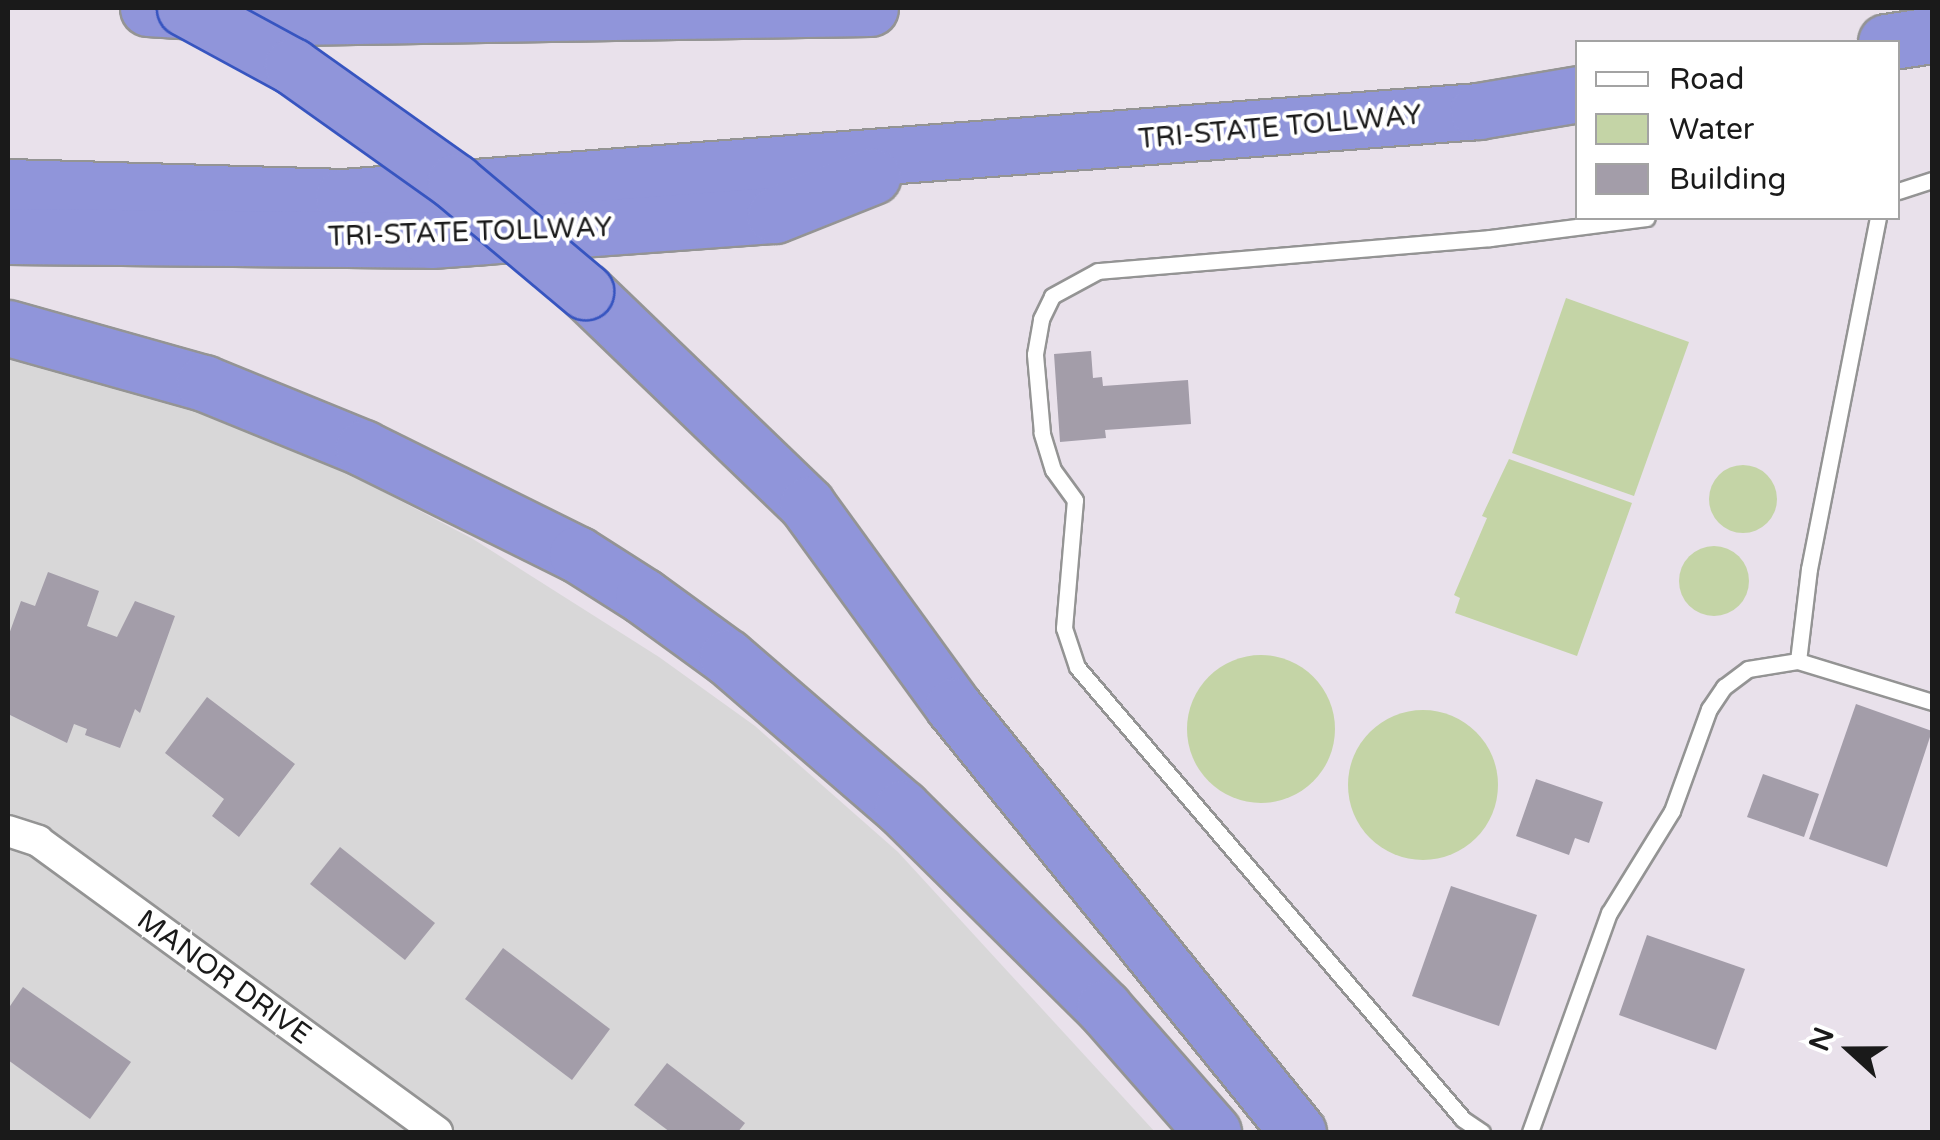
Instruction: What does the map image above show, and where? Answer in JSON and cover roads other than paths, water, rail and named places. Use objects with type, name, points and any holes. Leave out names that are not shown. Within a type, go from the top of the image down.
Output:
[{"type":"highway","points":[[148,8],[291,17],[870,8]]},
{"type":"highway","points":[[185,8],[292,66],[456,182],[585,291],[807,505],[954,706],[1298,1132]]},
{"type":"highway","points":[[1899,40],[1932,35]]},
{"type":"highway","name":"TRI-STATE TOLLWAY","points":[[8,186],[343,197],[1478,111],[1575,95]]},
{"type":"highway","name":"TRI-STATE TOLLWAY","points":[[8,236],[431,240],[775,214],[922,156]]},
{"type":"highway","points":[[8,328],[204,383],[363,448],[577,554],[643,596],[727,657],[902,808],[1104,1008],[1213,1132]]},
{"type":"street","name":"MANOR DRIVE","points":[[8,831],[38,841],[437,1132]]},
{"type":"lane","points":[[1900,190],[1932,180]]},
{"type":"lane","points":[[1482,1132],[1463,1119],[1078,667],[1064,614],[1075,500],[1053,470],[1042,433],[1035,354],[1041,319],[1052,296],[1098,272],[1490,238],[1631,220]]},
{"type":"lane","points":[[1798,661],[1809,569],[1878,220]]},
{"type":"lane","points":[[1530,1132],[1610,913],[1672,811],[1709,709],[1748,669],[1798,661],[1932,702]]},
{"type":"water","points":[[1566,298],[1689,342],[1634,496],[1512,453]]},
{"type":"water","points":[[1509,459],[1632,503],[1577,656],[1455,613],[1460,598],[1454,595],[1487,518],[1482,516]]},
{"type":"water","points":[[1743,465],[1756,467],[1767,475],[1775,486],[1775,512],[1767,523],[1756,531],[1743,533],[1730,531],[1719,523],[1711,512],[1709,499],[1711,486],[1719,475],[1730,467]]},
{"type":"water","points":[[1714,546],[1728,548],[1739,556],[1747,567],[1747,595],[1739,606],[1728,614],[1714,616],[1700,614],[1689,606],[1681,595],[1679,581],[1681,567],[1689,556],[1700,548]]},
{"type":"water","points":[[1261,655],[1289,660],[1314,676],[1330,701],[1335,729],[1330,757],[1314,782],[1289,798],[1261,803],[1233,798],[1208,782],[1192,757],[1187,729],[1192,701],[1208,676],[1233,660]]},
{"type":"water","points":[[1423,710],[1452,716],[1476,732],[1492,756],[1498,785],[1492,814],[1476,838],[1452,854],[1423,860],[1394,854],[1370,838],[1354,814],[1348,785],[1354,756],[1370,732],[1394,716]]}]
